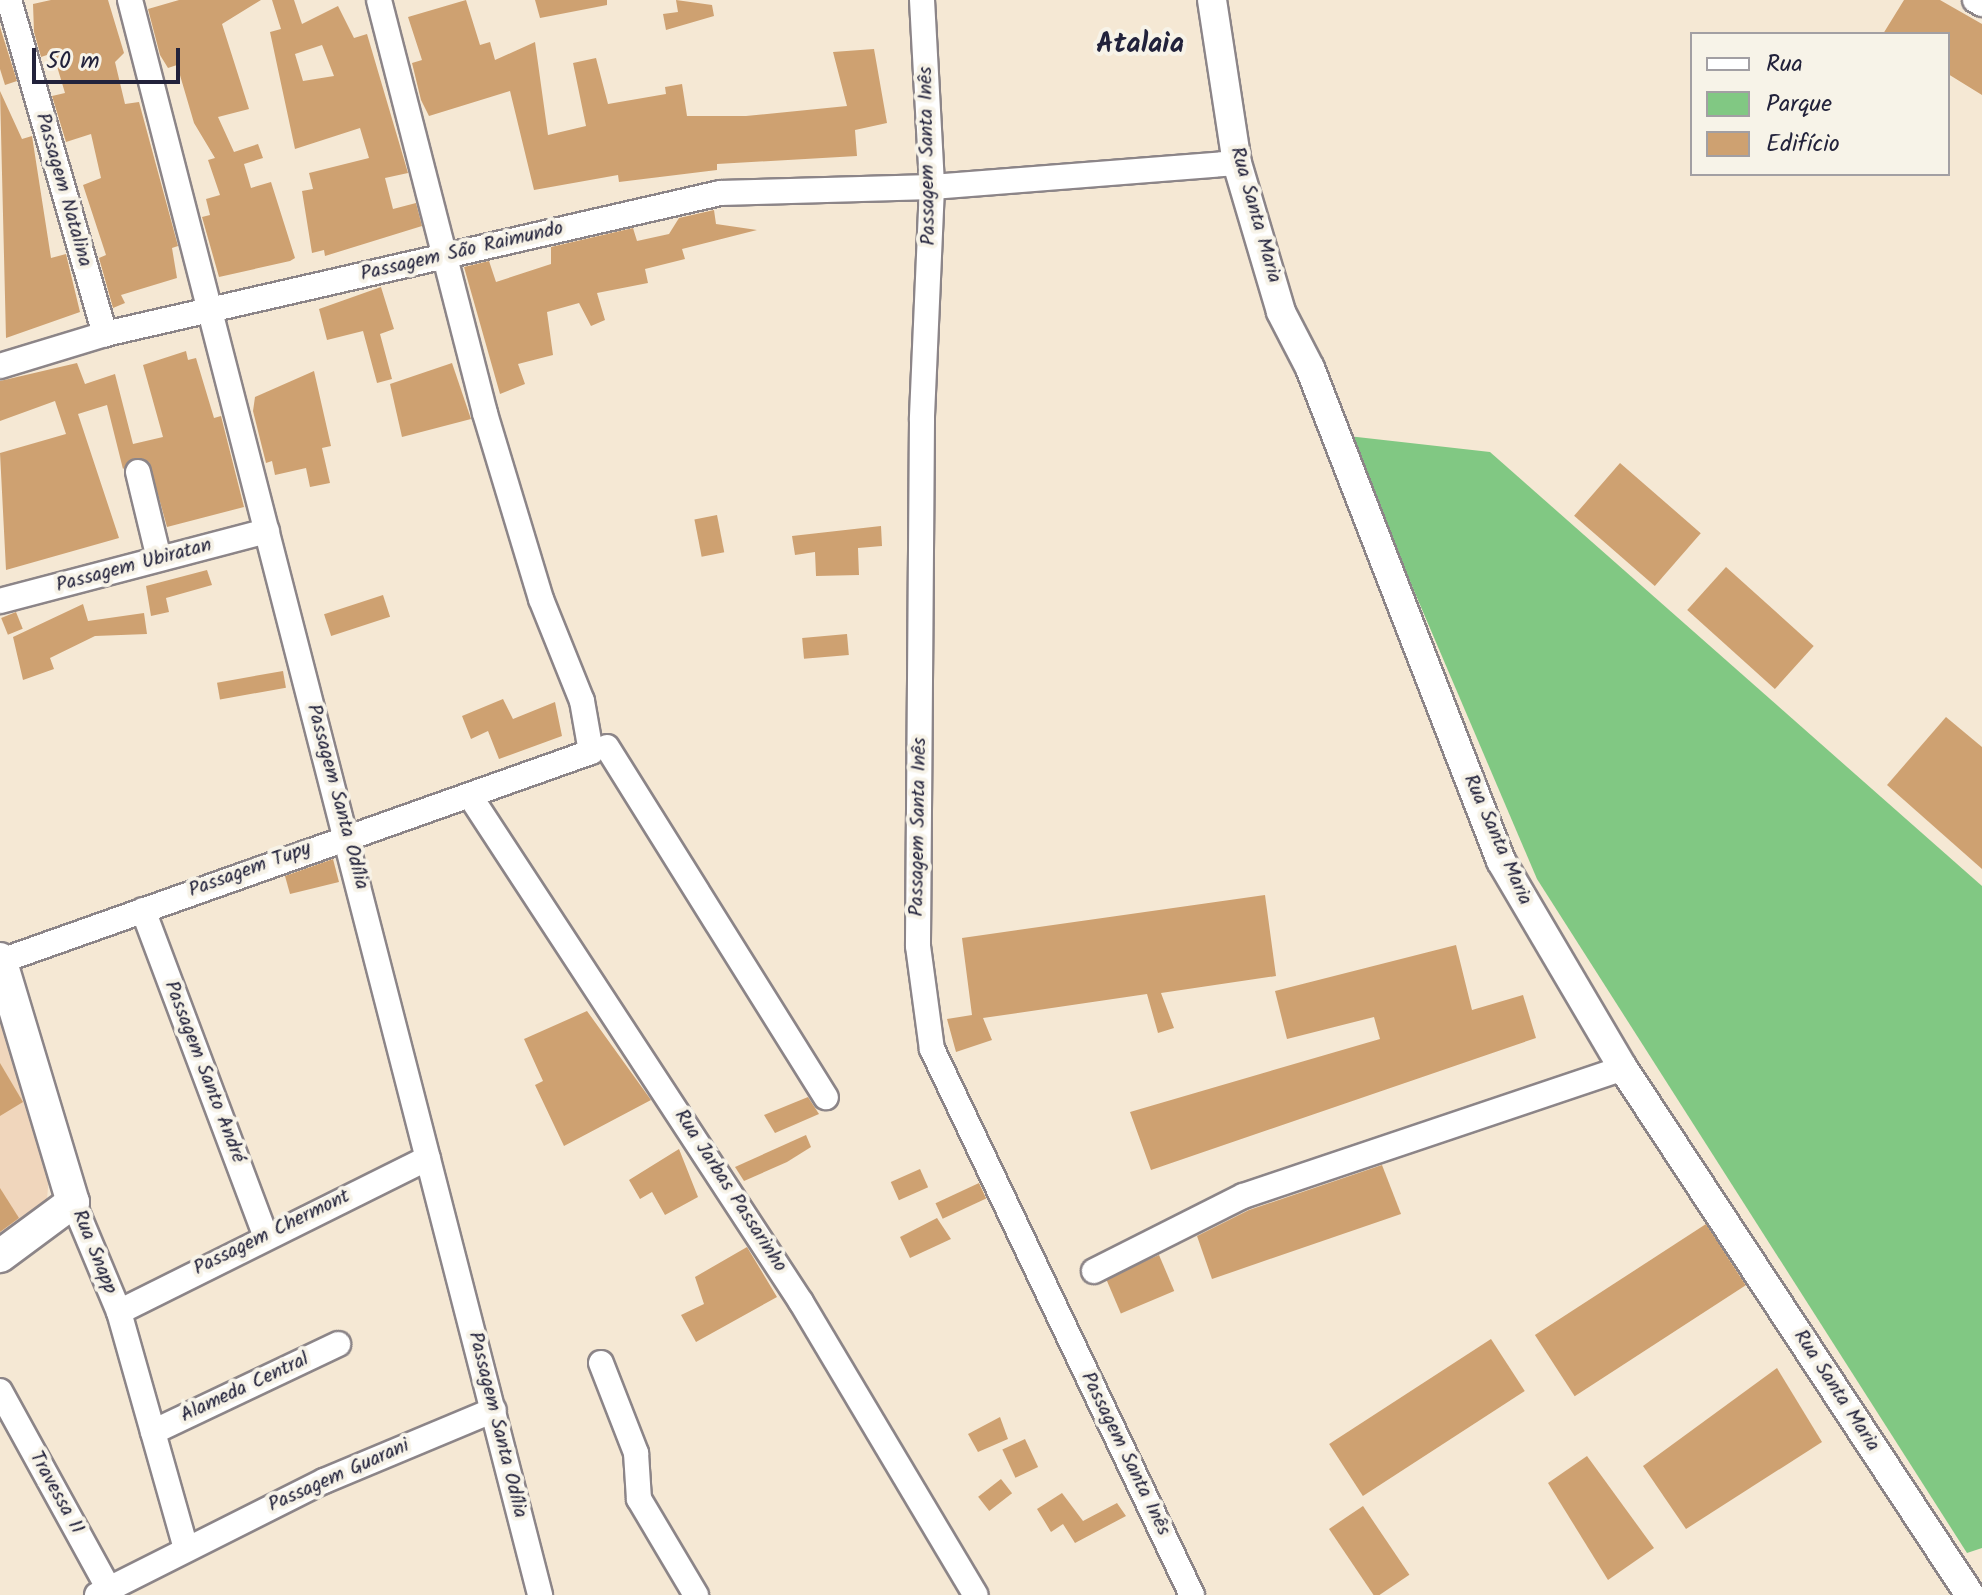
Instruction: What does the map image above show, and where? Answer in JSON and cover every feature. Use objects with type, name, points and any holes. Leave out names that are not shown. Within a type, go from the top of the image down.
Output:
[{"type":"main road","name":"Rua Snapp","points":[[0,960],[73,1202]]},
{"type":"main road","points":[[0,1256],[73,1202]]},
{"type":"street","name":"Passagem Natalina","points":[[9,0],[105,334]]},
{"type":"street","name":"Passagem Santa Odília","points":[[130,0],[214,309],[267,531],[348,834],[540,1595]]},
{"type":"street","points":[[379,0],[442,255],[541,599],[599,749],[826,1097]]},
{"type":"street","name":"Passagem Santa Inês","points":[[922,0],[932,187],[922,420],[918,946],[932,1049],[1192,1595]]},
{"type":"street","name":"Rua Santa Maria","points":[[1212,0],[1237,163],[1281,312],[1310,368],[1501,861],[1623,1068],[1970,1595]]},
{"type":"street","points":[[1975,0],[1982,4]]},
{"type":"street","name":"Passagem São Raimundo","points":[[0,366],[105,334],[720,193],[932,187],[1237,163]]},
{"type":"street","points":[[138,472],[159,559]]},
{"type":"street","name":"Passagem Ubiratan","points":[[0,601],[267,531]]},
{"type":"street","name":"Passagem Tupy","points":[[0,960],[348,834],[470,796],[599,749]]},
{"type":"street","name":"Rua Jarbas Passarinho","points":[[470,796],[801,1302],[976,1595]]},
{"type":"street","name":"Passagem Santo André","points":[[143,910],[265,1235]]},
{"type":"street","points":[[1094,1271],[1243,1196],[1623,1068]]},
{"type":"street","name":"Passagem Chermont","points":[[119,1312],[265,1235],[428,1158]]},
{"type":"street","name":"Rua Snapp","points":[[73,1202],[119,1312],[185,1545]]},
{"type":"street","name":"Alameda Central","points":[[153,1432],[338,1344]]},
{"type":"street","points":[[601,1363],[636,1453],[639,1499],[696,1595]]},
{"type":"street","name":"Travessa 11","points":[[0,1391],[105,1592]]},
{"type":"street","name":"Passagem Guarani","points":[[105,1592],[185,1545],[494,1410]]},
{"type":"shaded area","points":[[0,1010],[49,1176],[47,1199],[0,1250]]},
{"type":"green space","points":[[1348,436],[1490,452],[1982,886],[1982,1548],[1967,1553],[1537,879]]},
{"type":"building","points":[[51,0],[108,0],[124,53],[115,62],[125,104],[139,102],[178,246],[172,248],[177,278],[121,295],[125,303],[113,308],[99,258],[106,255],[83,185],[101,178],[91,134],[66,142],[52,96],[65,93],[53,53],[41,57],[34,32],[33,4]]},
{"type":"building","points":[[179,0],[261,0],[222,24],[249,109],[218,117],[234,152],[258,144],[263,158],[244,164],[251,188],[271,182],[295,258],[290,261],[219,277],[202,217],[210,215],[206,199],[220,195],[208,160],[215,158],[194,123],[177,65],[168,68],[160,55],[148,9]]},
{"type":"building","points":[[272,0],[294,0],[302,24],[338,6],[354,38],[367,34],[408,173],[385,178],[393,209],[416,203],[422,226],[325,256],[324,250],[312,253],[302,191],[313,189],[309,173],[369,158],[360,128],[295,149],[270,32],[281,29]],"holes":[[[322,45],[334,76],[303,81],[295,54]]]},
{"type":"building","points":[[466,0],[480,45],[490,42],[495,60],[535,42],[548,135],[586,126],[573,63],[596,58],[608,104],[666,94],[665,87],[682,84],[687,116],[746,116],[847,106],[833,52],[874,49],[887,123],[855,130],[857,156],[717,164],[717,170],[619,182],[618,175],[534,190],[510,91],[429,116],[421,100],[412,63],[422,60],[408,17]]},
{"type":"building","points":[[535,0],[607,0],[607,5],[540,18]]},
{"type":"building","points":[[676,0],[712,5],[714,16],[666,30],[663,14],[678,12]]},
{"type":"building","points":[[1904,0],[1940,0],[1982,24],[1982,95],[1950,75],[1950,32],[1884,32]]},
{"type":"building","points":[[0,27],[17,81],[5,85],[0,69]]},
{"type":"building","points":[[0,91],[22,139],[32,136],[51,258],[66,254],[80,312],[6,338]]},
{"type":"building","points":[[714,210],[716,224],[757,230],[682,249],[685,259],[645,269],[648,283],[597,293],[605,320],[591,326],[579,303],[547,312],[553,355],[518,364],[525,384],[500,394],[464,267],[489,261],[496,282],[551,264],[551,247],[633,228],[637,241],[669,234],[679,218]]},
{"type":"building","points":[[381,287],[394,329],[380,334],[392,379],[377,383],[363,331],[327,340],[319,309]]},
{"type":"building","points":[[186,351],[188,360],[196,358],[214,418],[221,416],[244,507],[167,527],[149,462],[134,458],[123,469],[107,405],[78,414],[119,538],[6,570],[0,453],[66,434],[55,401],[0,421],[0,381],[77,363],[85,384],[115,374],[133,444],[163,437],[143,365]]},
{"type":"building","points":[[452,363],[471,419],[402,437],[390,384]]},
{"type":"building","points":[[314,371],[331,446],[322,448],[330,483],[310,487],[306,468],[275,475],[272,461],[266,463],[253,411],[255,397]]},
{"type":"building","points":[[1620,463],[1701,533],[1655,586],[1574,516]]},
{"type":"building","points":[[717,515],[724,552],[702,557],[694,519]]},
{"type":"building","points":[[881,526],[882,546],[858,548],[859,575],[816,576],[815,552],[795,555],[792,536]]},
{"type":"building","points":[[1726,567],[1814,646],[1775,689],[1687,610]]},
{"type":"building","points":[[207,570],[212,585],[166,598],[169,612],[151,616],[146,586]]},
{"type":"building","points":[[383,595],[390,617],[331,636],[324,614]]},
{"type":"building","points":[[83,604],[88,621],[144,613],[147,634],[95,636],[50,658],[54,669],[23,680],[13,637]]},
{"type":"building","points":[[16,612],[23,629],[8,635],[1,618]]},
{"type":"building","points":[[847,634],[849,655],[804,659],[802,638]]},
{"type":"building","points":[[283,671],[286,688],[220,699],[217,683]]},
{"type":"building","points":[[503,699],[513,719],[555,702],[562,736],[499,759],[488,731],[471,739],[462,716]]},
{"type":"building","points":[[1946,717],[1982,747],[1982,869],[1887,785]]},
{"type":"building","points":[[333,859],[339,882],[290,894],[285,876]]},
{"type":"building","points":[[1265,895],[1276,976],[1161,993],[1174,1028],[1158,1033],[1147,994],[983,1018],[992,1040],[956,1052],[947,1019],[972,1015],[962,938]]},
{"type":"building","points":[[1456,945],[1472,1010],[1523,995],[1536,1038],[1151,1170],[1130,1112],[1380,1039],[1374,1017],[1287,1039],[1275,991]]},
{"type":"building","points":[[587,1011],[651,1100],[564,1146],[535,1085],[543,1081],[524,1039]]},
{"type":"building","points":[[0,1063],[23,1102],[0,1116]]},
{"type":"building","points":[[808,1097],[819,1114],[775,1133],[764,1115]]},
{"type":"building","points":[[806,1135],[811,1147],[787,1162],[744,1181],[735,1167]]},
{"type":"building","points":[[679,1149],[698,1197],[665,1215],[652,1192],[640,1199],[629,1180]]},
{"type":"building","points":[[1382,1165],[1401,1214],[1212,1279],[1197,1236],[1249,1210]]},
{"type":"building","points":[[920,1169],[928,1187],[899,1200],[891,1182]]},
{"type":"building","points":[[979,1183],[986,1198],[943,1219],[935,1203]]},
{"type":"building","points":[[0,1188],[19,1218],[0,1232]]},
{"type":"building","points":[[937,1218],[951,1239],[910,1258],[900,1237]]},
{"type":"building","points":[[1706,1224],[1746,1285],[1575,1396],[1535,1335]]},
{"type":"building","points":[[747,1247],[777,1297],[696,1342],[681,1315],[704,1304],[695,1277]]},
{"type":"building","points":[[1159,1255],[1174,1291],[1121,1314],[1106,1278]]},
{"type":"building","points":[[1491,1339],[1525,1391],[1363,1496],[1329,1444]]},
{"type":"building","points":[[1777,1368],[1822,1442],[1686,1529],[1643,1466]]},
{"type":"building","points":[[1000,1417],[1008,1439],[978,1452],[968,1434]]},
{"type":"building","points":[[1025,1439],[1038,1467],[1015,1478],[1002,1450]]},
{"type":"building","points":[[1587,1456],[1654,1548],[1608,1580],[1548,1483]]},
{"type":"building","points":[[1001,1479],[1012,1493],[989,1511],[978,1497]]},
{"type":"building","points":[[1062,1493],[1083,1521],[1117,1503],[1126,1516],[1075,1543],[1063,1524],[1051,1532],[1037,1509]]},
{"type":"building","points":[[1363,1506],[1409,1575],[1379,1595],[1374,1595],[1329,1529]]},
{"type":"district","name":"Atalaia","points":[[1140,45]]}]
